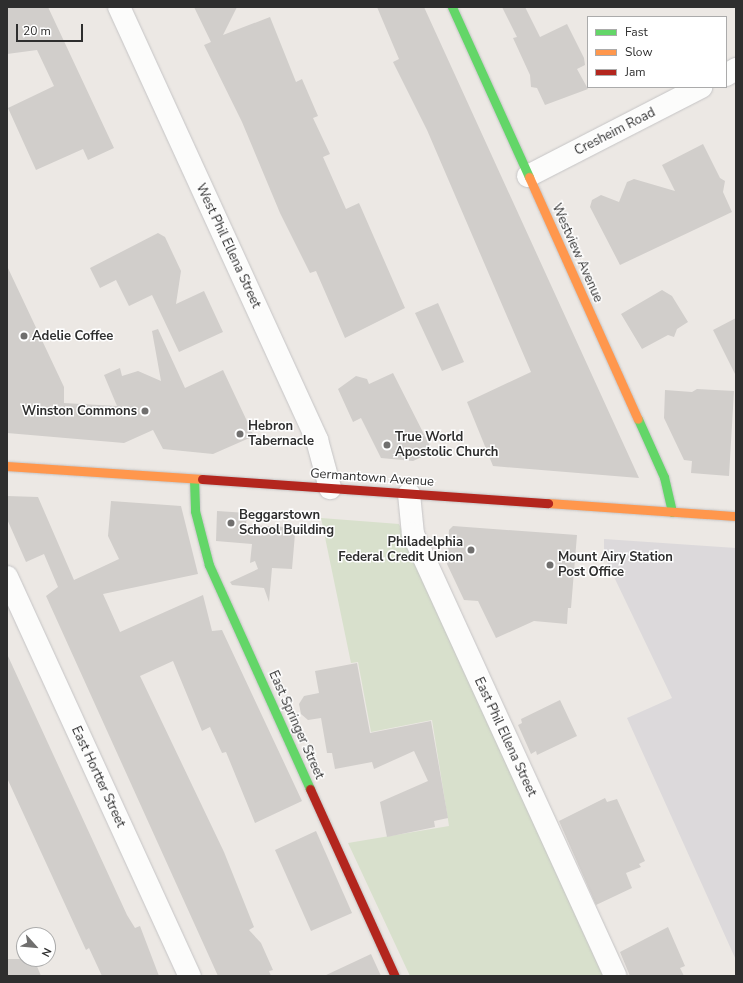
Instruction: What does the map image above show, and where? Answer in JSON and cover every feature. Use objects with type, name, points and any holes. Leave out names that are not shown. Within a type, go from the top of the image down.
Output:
[{"type":"street","name":"West Phil Ellena Street","points":[[119,7],[317,440],[330,488]]},
{"type":"street","name":"Westview Avenue","points":[[452,7],[664,477],[672,512]]},
{"type":"street","name":"Cresheim Road","points":[[528,176],[699,88]]},
{"type":"street","name":"Germantown Avenue","points":[[7,466],[736,516]]},
{"type":"street","name":"East Springer Street","points":[[194,479],[195,511],[210,565],[396,976]]},
{"type":"street","name":"East Phil Ellena Street","points":[[409,494],[413,534],[615,976]]},
{"type":"street","name":"East Hortter Street","points":[[7,577],[190,976]]},
{"type":"shaded area","points":[[604,539],[736,548],[736,960],[627,718],[672,698],[604,556]]},
{"type":"green space","points":[[321,518],[399,524],[603,976],[410,976],[348,843],[449,826],[432,720],[371,732],[358,662],[351,663]]},
{"type":"building","points":[[7,7],[48,7],[114,148],[88,160],[83,149],[36,170],[8,108],[54,86],[37,50],[7,54]]},
{"type":"building","points":[[194,7],[237,7],[223,35],[270,17],[296,82],[302,79],[318,116],[313,118],[330,154],[323,157],[346,209],[359,203],[405,308],[345,338],[316,271],[310,273],[280,213],[242,122],[204,45],[211,42]]},
{"type":"building","points":[[377,7],[424,7],[639,478],[493,466],[467,402],[531,372],[427,130],[393,62],[399,59]]},
{"type":"building","points":[[502,7],[525,7],[540,37],[567,24],[584,58],[585,65],[577,69],[588,89],[545,105],[537,88],[531,87],[530,75],[513,38],[517,37]]},
{"type":"building","points":[[703,144],[720,178],[725,181],[723,192],[732,212],[620,265],[590,207],[592,200],[601,195],[619,202],[627,182],[634,179],[675,191],[662,165]]},
{"type":"building","points":[[158,233],[165,237],[181,271],[176,304],[204,291],[223,332],[179,352],[152,295],[129,306],[116,280],[100,288],[90,268]]},
{"type":"building","points":[[7,266],[64,387],[64,403],[117,406],[104,375],[120,368],[122,376],[138,371],[161,381],[152,331],[158,329],[185,388],[223,370],[254,436],[213,454],[163,449],[153,430],[124,443],[7,433]]},
{"type":"building","points":[[662,290],[672,296],[688,322],[677,329],[674,337],[668,335],[642,349],[621,314]]},
{"type":"building","points":[[438,303],[464,362],[442,371],[415,313]]},
{"type":"building","points":[[736,318],[736,376],[713,330]]},
{"type":"building","points":[[393,373],[433,452],[413,461],[381,458],[361,418],[353,422],[338,389],[356,376],[367,379],[369,384]]},
{"type":"building","points":[[697,389],[734,391],[729,476],[691,473],[692,461],[684,460],[664,418],[665,390],[692,392]]},
{"type":"building","points":[[7,496],[38,497],[74,580],[119,559],[108,536],[111,501],[181,506],[198,574],[103,594],[120,632],[203,595],[212,631],[222,630],[302,801],[255,823],[226,752],[222,753],[210,727],[202,731],[173,661],[140,676],[224,852],[254,927],[249,930],[261,943],[273,970],[269,971],[271,976],[218,976],[46,596],[58,587],[44,554],[26,562],[7,519]]},
{"type":"building","points":[[217,511],[247,513],[246,525],[287,527],[286,534],[295,534],[292,569],[272,568],[269,602],[264,588],[232,585],[230,582],[258,569],[255,561],[250,563],[252,544],[216,541]]},
{"type":"building","points":[[453,526],[577,535],[571,608],[568,608],[567,624],[534,621],[496,638],[478,601],[464,600],[447,564],[449,530]]},
{"type":"building","points":[[7,654],[127,915],[135,928],[140,926],[159,976],[102,976],[89,948],[86,950],[7,778]]},
{"type":"building","points":[[357,663],[370,733],[431,721],[448,818],[434,821],[435,827],[387,837],[380,802],[428,781],[414,751],[374,769],[372,762],[335,769],[332,753],[327,753],[321,718],[308,720],[301,714],[299,704],[304,696],[319,693],[315,671]]},
{"type":"building","points":[[560,700],[577,736],[537,755],[536,751],[531,754],[518,725],[522,723],[521,719]]},
{"type":"building","points":[[605,798],[607,802],[617,799],[645,861],[639,864],[641,867],[626,873],[632,888],[596,905],[559,821]]},
{"type":"building","points":[[316,831],[352,913],[311,931],[275,850]]},
{"type":"building","points":[[668,927],[685,966],[680,968],[684,976],[630,976],[620,952]]},
{"type":"building","points":[[371,954],[381,976],[324,976]]},
{"type":"building","points":[[7,959],[16,959],[16,967],[37,967],[41,976],[7,976]]},
{"type":"traffic: fast","points":[[452,7],[529,177]]},
{"type":"traffic: fast","points":[[638,419],[664,477],[672,512]]},
{"type":"traffic: fast","points":[[194,479],[195,511],[209,565],[310,789]]},
{"type":"traffic: slow","points":[[529,177],[638,419]]},
{"type":"traffic: slow","points":[[7,466],[202,479]]},
{"type":"traffic: slow","points":[[548,503],[736,516]]},
{"type":"traffic: jam","points":[[202,479],[548,503]]},
{"type":"traffic: jam","points":[[310,789],[395,976]]},
{"type":"place","name":"Adelie Coffee","points":[[24,336]]},
{"type":"place","name":"Winston Commons","points":[[145,411]]},
{"type":"place","name":"Hebron Tabernacle","points":[[240,434]]},
{"type":"place","name":"True World Apostolic Church","points":[[387,445]]},
{"type":"place","name":"Beggarstown School Building","points":[[231,523]]},
{"type":"place","name":"Philadelphia Federal Credit Union","points":[[471,550]]},
{"type":"place","name":"Mount Airy Station Post Office","points":[[550,565]]}]
